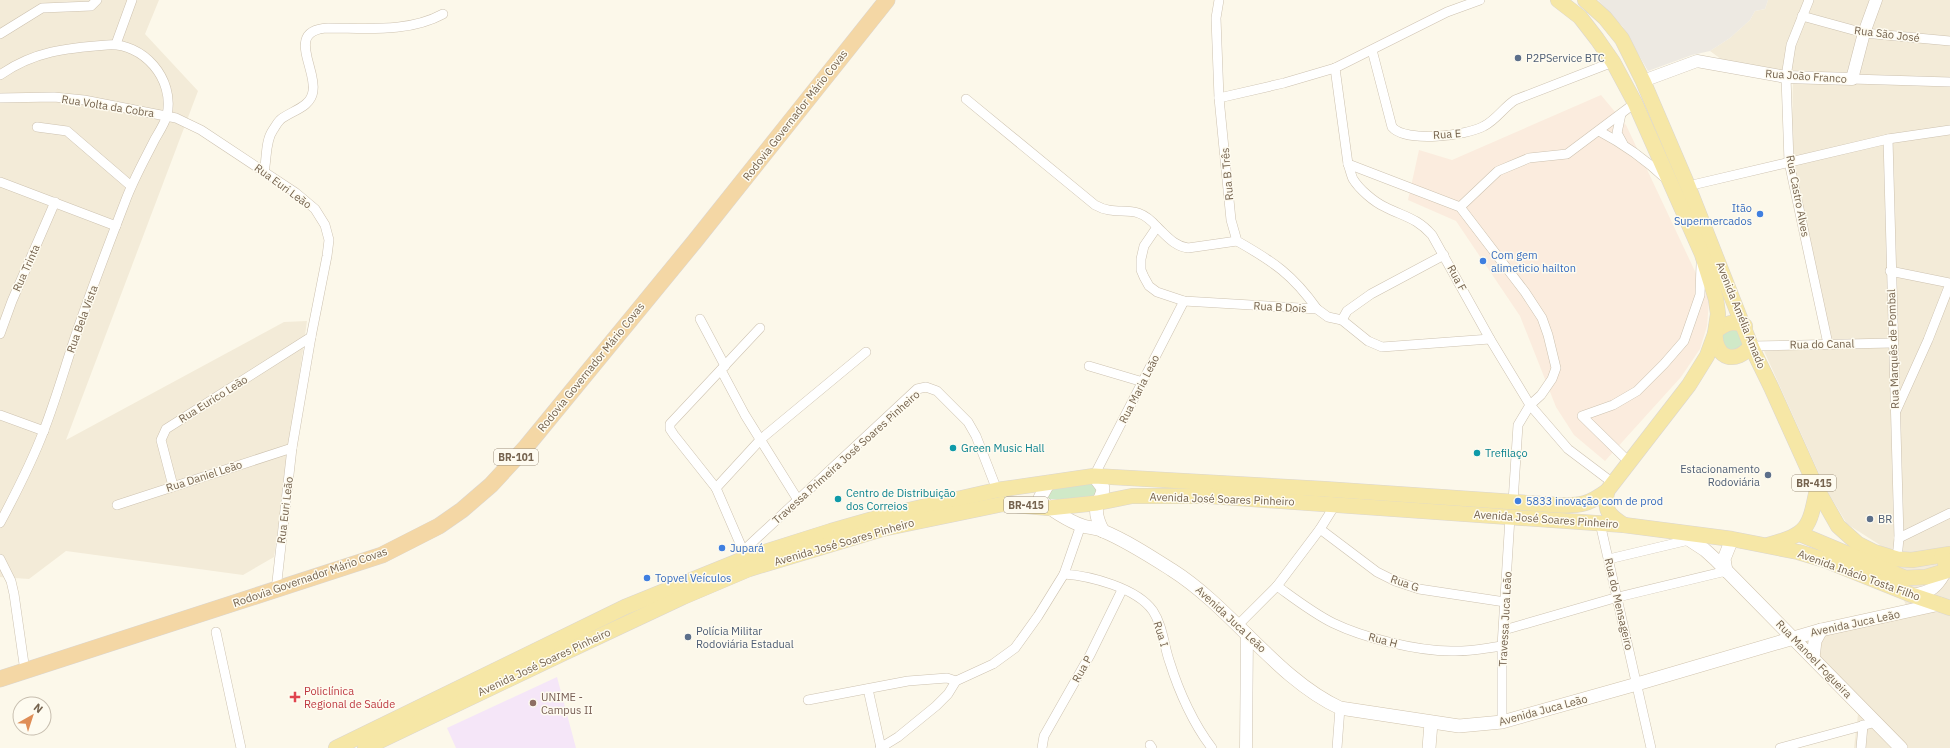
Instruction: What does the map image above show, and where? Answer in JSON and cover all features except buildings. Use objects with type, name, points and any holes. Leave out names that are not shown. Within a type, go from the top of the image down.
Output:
[{"type":"highway","name":"Rodovia Governador Mário Covas","points":[[0,679],[170,622],[276,590],[382,554],[438,526],[462,510],[491,485],[526,446],[695,241],[886,0]]},
{"type":"main road","name":"Avenida Amélia Amado","points":[[1558,0],[1580,17],[1613,62],[1635,103],[1702,254],[1716,299],[1718,314],[1715,332],[1707,356],[1689,385],[1610,487]]},
{"type":"main road","name":"Avenida Amélia Amado","points":[[1585,0],[1605,18],[1622,39],[1643,81],[1688,186],[1751,346],[1817,489],[1838,526],[1847,535],[1874,552],[1897,559],[1947,563]]},
{"type":"main road","points":[[1744,326],[1732,322],[1727,323],[1715,332],[1717,347],[1720,352],[1730,357],[1742,355],[1751,346]]},
{"type":"main road","points":[[1094,476],[1103,488],[1102,495],[1097,503],[1098,521],[1102,531]]},
{"type":"main road","name":"Avenida José Soares Pinheiro","points":[[336,748],[625,607],[745,555],[887,515],[996,490],[1049,482],[1094,476],[1324,489],[1512,510],[1600,523],[1624,525],[1684,536],[1732,539],[1767,545]]},
{"type":"main road","points":[[1049,482],[1040,498],[1049,508]]},
{"type":"main road","points":[[1610,487],[1605,502],[1608,512],[1624,525]]},
{"type":"main road","name":"Avenida José Soares Pinheiro","points":[[365,748],[575,647],[683,597],[749,569],[882,529],[985,507],[1012,504],[1049,508],[1097,503],[1132,496],[1201,496],[1335,505],[1512,510],[1576,506],[1592,501],[1610,487]]},
{"type":"main road","points":[[1767,545],[1800,534],[1808,523],[1817,489]]},
{"type":"main road","name":"Avenida Juca Leão","points":[[1049,508],[1081,525],[1102,531],[1173,570],[1198,588],[1313,693],[1340,708],[1431,723],[1459,726],[1502,722],[1637,684],[1793,637],[1915,610],[1945,606]]},
{"type":"main road","points":[[1800,534],[1905,578],[1926,577],[1947,563]]},
{"type":"main road","name":"Rua Manoel Fogueira","points":[[1684,536],[1705,550],[1793,637],[1813,658],[1869,724],[1901,748]]},
{"type":"main road","points":[[1726,571],[1724,559],[1732,539]]},
{"type":"main road","name":"Avenida Inácio Tosta Filho","points":[[1767,545],[1825,560],[1912,595],[1945,606]]},
{"type":"main road","points":[[1813,658],[1815,642],[1821,630]]},
{"type":"main road","points":[[1429,748],[1431,723]]},
{"type":"street","points":[[0,34],[41,4],[91,6],[97,0]]},
{"type":"street","points":[[116,44],[132,0]]},
{"type":"street","name":"Rua B Três","points":[[1219,0],[1216,30],[1219,98],[1231,220],[1238,241]]},
{"type":"street","points":[[1219,98],[1284,83],[1335,68],[1447,12],[1480,0]]},
{"type":"street","name":"Rua Castro Alves","points":[[1809,0],[1791,45],[1786,77],[1789,162],[1828,344]]},
{"type":"street","points":[[1852,79],[1864,33],[1876,0]]},
{"type":"street","points":[[264,172],[271,132],[279,121],[302,107],[310,100],[313,93],[314,86],[304,49],[311,32],[320,28],[394,28],[423,23],[443,14]]},
{"type":"street","name":"Rua São José","points":[[1802,16],[1864,33],[1950,41]]},
{"type":"street","points":[[0,75],[21,61],[45,53],[72,48],[116,44],[131,49],[146,57],[154,65],[163,79],[167,95],[167,115]]},
{"type":"street","name":"Rua E","points":[[1372,50],[1392,127],[1400,134],[1408,135],[1454,136],[1470,132],[1485,126],[1507,105],[1515,100],[1613,62]]},
{"type":"street","name":"Rua João Franco","points":[[1643,81],[1697,61],[1786,77],[1950,82]]},
{"type":"street","name":"Rua F","points":[[1335,68],[1348,164],[1353,179],[1362,190],[1382,206],[1412,218],[1422,224],[1432,235],[1490,340],[1530,405],[1568,449],[1610,487]]},
{"type":"street","name":"Rua Volta da Cobra","points":[[0,98],[47,97],[84,100],[167,115]]},
{"type":"street","points":[[966,99],[1095,205],[1102,209],[1112,211],[1138,212],[1145,215],[1176,245],[1181,247],[1188,248],[1238,241],[1284,270],[1300,285],[1317,309]]},
{"type":"street","points":[[1348,164],[1460,207],[1498,170],[1529,158],[1567,154],[1635,103]]},
{"type":"street","points":[[1621,114],[1617,133],[1623,144]]},
{"type":"street","name":"Rua Euri Leão","points":[[167,115],[194,126],[307,202],[315,210],[325,225],[329,240],[292,448],[276,590]]},
{"type":"street","name":"Rua Bela Vista","points":[[0,523],[22,481],[44,431],[81,320],[131,186],[167,115]]},
{"type":"street","points":[[36,127],[57,128],[67,131],[131,186]]},
{"type":"street","points":[[1688,186],[1888,139],[1950,130]]},
{"type":"street","points":[[1599,131],[1623,144],[1644,158],[1671,184]]},
{"type":"street","name":"Rua Marquês de Pombal","points":[[1888,139],[1890,271],[1896,412],[1899,538],[1897,559]]},
{"type":"street","points":[[0,183],[55,202],[116,226]]},
{"type":"street","name":"Rua Trinta","points":[[0,334],[12,301],[55,202]]},
{"type":"street","name":"Travessa Juca Leão","points":[[1460,207],[1530,298],[1542,318],[1548,335],[1556,371],[1541,395],[1530,405],[1518,425],[1502,646],[1502,722]]},
{"type":"street","name":"Rua B Dois","points":[[1157,227],[1144,246],[1141,265],[1141,270],[1149,286],[1157,292],[1184,301],[1317,309],[1328,317],[1342,320],[1368,341],[1382,347],[1490,340]]},
{"type":"street","points":[[1629,462],[1582,416],[1613,405],[1637,391],[1684,341],[1700,295],[1702,254]]},
{"type":"street","points":[[1342,320],[1347,311],[1371,294],[1444,255]]},
{"type":"street","points":[[1890,271],[1950,283],[1928,340],[1896,412]]},
{"type":"street","name":"Rua Maria Leão","points":[[1094,476],[1184,301]]},
{"type":"street","points":[[700,319],[744,415],[761,439],[798,500]]},
{"type":"street","points":[[745,555],[716,488],[670,429],[670,424],[760,328]]},
{"type":"street","name":"Rua Eurico Leão","points":[[173,486],[161,440],[166,429],[311,337]]},
{"type":"street","name":"Rua do Canal","points":[[1751,346],[1892,343]]},
{"type":"street","points":[[716,488],[761,439],[866,352]]},
{"type":"street","points":[[1089,366],[1143,382]]},
{"type":"street","name":"Travessa Primeira José Soares Pinheiro","points":[[745,555],[798,500],[917,390],[926,387],[937,391],[968,422],[976,436],[996,490]]},
{"type":"street","points":[[0,415],[44,431]]},
{"type":"street","name":"Rua Daniel Leão","points":[[117,505],[292,448]]},
{"type":"street","points":[[1246,748],[1243,630],[1320,529],[1335,505]]},
{"type":"street","points":[[1899,538],[1950,513]]},
{"type":"street","name":"Rua do Mensageiro","points":[[1600,523],[1637,684]]},
{"type":"street","points":[[868,689],[880,748],[898,737],[936,706],[952,689],[956,681],[993,664],[1015,648],[1038,616],[1064,574],[1081,525]]},
{"type":"street","name":"Rua G","points":[[1320,529],[1377,572],[1395,581],[1419,589],[1505,602]]},
{"type":"street","name":"Avenida José Soares Pinheiro","points":[[1609,559],[1684,536]]},
{"type":"street","points":[[0,559],[11,581],[14,594],[25,671]]},
{"type":"street","points":[[1912,595],[1933,589],[1938,584],[1947,563]]},
{"type":"street","points":[[1504,630],[1618,597],[1726,571]]},
{"type":"street","name":"Rua I","points":[[1064,574],[1097,580],[1144,601],[1157,619],[1170,665],[1195,724],[1212,748]]},
{"type":"street","name":"Rua H","points":[[1277,586],[1304,606],[1333,623],[1358,633],[1392,643],[1451,651],[1502,646]]},
{"type":"street","name":"Rua P","points":[[1042,748],[1044,736],[1090,655],[1122,590]]},
{"type":"street","name":"Avenida Juca Leão","points":[[1912,595],[1919,604],[1915,610]]},
{"type":"street","points":[[216,632],[241,748]]},
{"type":"street","points":[[808,700],[908,681],[946,678],[956,681]]},
{"type":"street","points":[[1637,684],[1652,748]]},
{"type":"street","points":[[1337,748],[1340,708]]},
{"type":"street","points":[[1780,748],[1869,724]]},
{"type":"street","points":[[1861,748],[1869,724]]},
{"type":"shaded area","points":[[0,0],[159,0],[145,34],[198,91],[66,440],[284,322],[307,321],[274,557],[243,575],[66,551],[29,579],[0,577]]},
{"type":"shaded area","points":[[1598,0],[1768,0],[1765,9],[1755,11],[1750,20],[1730,38],[1710,51],[1692,55],[1648,71],[1623,27]]},
{"type":"shaded area","points":[[1768,0],[1950,0],[1950,748],[1854,748],[1858,714],[1791,644],[1909,612],[1880,545],[1847,524],[1826,489],[1764,351],[1830,348],[1795,175],[1792,131],[1793,75],[1725,62],[1710,51],[1730,38],[1750,20],[1755,11],[1765,9]]},
{"type":"shaded area","points":[[1601,95],[1626,125],[1709,301],[1707,326],[1700,349],[1681,377],[1605,461],[1574,435],[1556,407],[1520,316],[1456,221],[1408,200],[1419,150],[1452,160]]},
{"type":"shaded area","name":"UNIME - Campus II","points":[[557,677],[576,748],[456,748],[447,728]]},
{"type":"green space","points":[[1733,327],[1744,335],[1742,348],[1726,352],[1719,335]]},
{"type":"green space","points":[[1089,482],[1096,488],[1096,494],[1093,499],[1047,499],[1049,487]]},
{"type":"place","name":"P2PService BTC","points":[[1518,58]]},
{"type":"place","name":"Itão Supermercados","points":[[1760,214]]},
{"type":"place","name":"Com gem alimeticio hailton","points":[[1483,261]]},
{"type":"place","name":"Green Music Hall","points":[[953,448]]},
{"type":"place","name":"Trefilaço","points":[[1477,453]]},
{"type":"place","name":"Estacionamento Rodoviária","points":[[1768,475]]},
{"type":"place","name":"Centro de Distribuição dos Correios","points":[[838,499]]},
{"type":"place","name":"5833 inovação com de prod","points":[[1518,501]]},
{"type":"place","name":"BR","points":[[1870,519]]},
{"type":"place","name":"Jupará","points":[[722,548]]},
{"type":"place","name":"Topvel Veículos","points":[[647,578]]},
{"type":"place","name":"Polícia Militar Rodoviária Estadual","points":[[688,637]]},
{"type":"place","name":"Policlínica Regional de Saúde","points":[[295,697]]},
{"type":"place","name":"UNIME - Campus II","points":[[533,703]]}]
